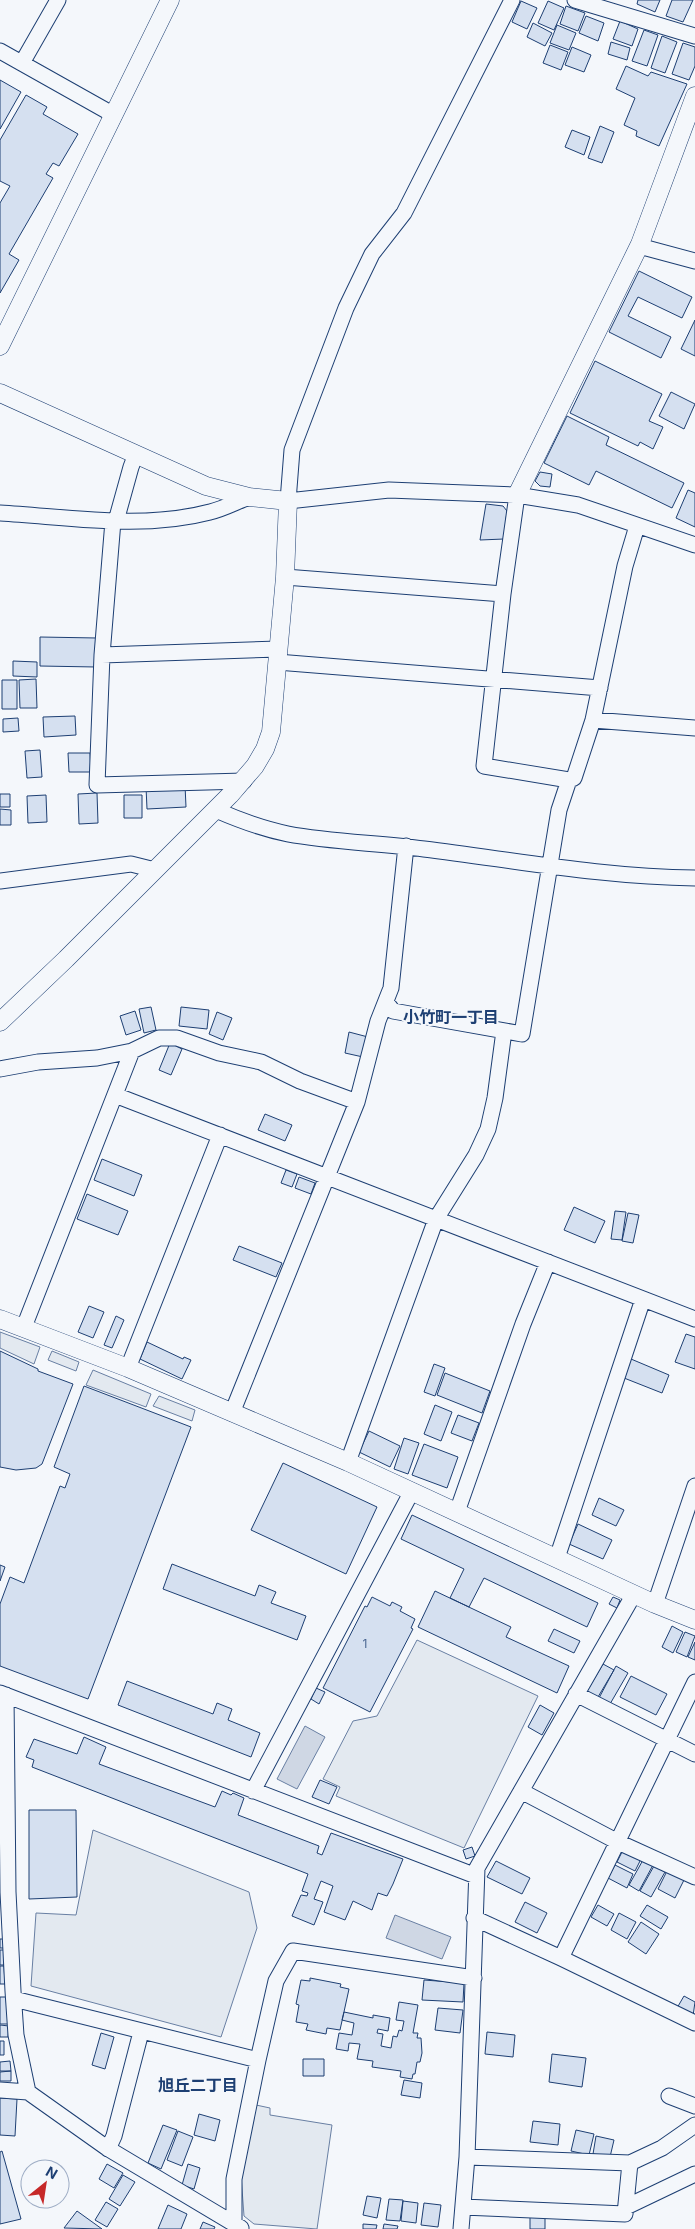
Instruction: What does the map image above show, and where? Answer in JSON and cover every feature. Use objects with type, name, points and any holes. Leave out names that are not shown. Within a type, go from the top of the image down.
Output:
[{"type":"street","points":[[22,63],[58,0]]},
{"type":"street","points":[[0,1022],[216,810],[244,781],[265,749],[270,732],[278,656],[285,577],[292,450],[346,308],[372,254],[404,213],[512,0]]},
{"type":"street","points":[[575,0],[695,36]]},
{"type":"street","points":[[0,346],[168,1]]},
{"type":"street","points":[[0,51],[114,115]]},
{"type":"street","points":[[638,526],[625,566],[593,720],[574,778],[569,780],[484,766],[503,594],[517,495],[639,246],[695,96]]},
{"type":"street","points":[[639,246],[695,261]]},
{"type":"street","points":[[0,392],[206,486],[249,497],[288,501],[389,490],[517,495],[578,506],[695,545]]},
{"type":"street","points":[[136,454],[115,521],[102,655],[97,785],[244,781]]},
{"type":"street","points":[[0,513],[115,521],[164,519],[211,512],[249,497]]},
{"type":"street","points":[[285,577],[503,594]]},
{"type":"street","points":[[102,655],[278,656],[493,679],[600,688]]},
{"type":"street","points":[[593,720],[695,728]]},
{"type":"street","points":[[386,1002],[393,1011],[522,1034],[559,810],[569,780]]},
{"type":"street","points":[[216,810],[288,834],[406,846],[652,878],[695,878]]},
{"type":"street","points":[[232,1414],[357,1102],[378,1021],[391,988],[406,846]]},
{"type":"street","points":[[0,881],[131,864],[155,870]]},
{"type":"street","points":[[348,1462],[436,1219],[476,1156],[488,1128],[495,1098],[504,1031]]},
{"type":"street","points":[[0,1069],[38,1062],[97,1058],[132,1051],[159,1038],[177,1038],[220,1053],[261,1062],[300,1081],[357,1102]]},
{"type":"street","points":[[24,1327],[132,1051]]},
{"type":"street","points":[[115,1095],[695,1319]]},
{"type":"street","points":[[128,1368],[220,1135]]},
{"type":"street","points":[[457,1512],[523,1324],[548,1262]]},
{"type":"street","points":[[557,1558],[643,1299]]},
{"type":"street","points":[[0,1319],[128,1368],[348,1462],[655,1604],[695,1620]]},
{"type":"street","points":[[655,1604],[695,1486]]},
{"type":"street","points":[[253,1791],[412,1491]]},
{"type":"street","points":[[460,2229],[468,2158],[477,1868],[634,1594]]},
{"type":"street","points":[[561,1958],[695,1682]]},
{"type":"street","points":[[28,2092],[16,2035],[8,1892],[3,1694],[476,1876]]},
{"type":"street","points":[[576,1694],[667,1742],[695,1754]]},
{"type":"street","points":[[521,1791],[618,1842],[695,1877]]},
{"type":"street","points":[[474,1918],[695,2023]]},
{"type":"street","points":[[238,2227],[234,2179],[276,1981],[292,1951],[474,1978]]},
{"type":"street","points":[[14,1999],[258,2060]]},
{"type":"street","points":[[108,2149],[114,2136],[141,2032]]},
{"type":"street","points":[[0,2090],[28,2092],[108,2149],[238,2227]]},
{"type":"street","points":[[669,2096],[695,2106]]},
{"type":"street","points":[[468,2158],[630,2163],[662,2148],[695,2125]]},
{"type":"street","points":[[463,2207],[625,2214],[630,2163]]},
{"type":"street","points":[[626,2207],[695,2174]]},
{"type":"shaded area","points":[[0,1332],[40,1347],[34,1364],[0,1348]]},
{"type":"shaded area","points":[[52,1351],[79,1362],[76,1371],[48,1360]]},
{"type":"shaded area","points":[[93,1370],[151,1394],[146,1407],[86,1385]]},
{"type":"shaded area","points":[[159,1396],[195,1410],[192,1421],[153,1406]]},
{"type":"shaded area","points":[[417,1640],[538,1696],[464,1848],[336,1796],[340,1787],[323,1779],[353,1721],[377,1716]]},
{"type":"shaded area","points":[[305,1726],[325,1737],[297,1789],[277,1779]]},
{"type":"shaded area","points":[[93,1830],[249,1892],[257,1928],[221,2037],[31,1986],[36,1913],[76,1915]]},
{"type":"shaded area","points":[[395,1915],[451,1937],[442,1959],[386,1938]]},
{"type":"shaded area","points":[[256,2105],[270,2108],[270,2115],[332,2125],[317,2229],[254,2224],[244,2216],[241,2175]]},
{"type":"building","points":[[638,0],[660,0],[655,12],[637,4]]},
{"type":"building","points":[[672,0],[693,0],[683,22],[666,16]]},
{"type":"building","points":[[521,1],[537,8],[527,29],[512,22]]},
{"type":"building","points":[[548,1],[564,8],[554,30],[538,23]]},
{"type":"building","points":[[566,6],[585,13],[578,31],[560,24]]},
{"type":"building","points":[[586,16],[604,23],[598,41],[579,33]]},
{"type":"building","points":[[620,21],[638,29],[632,46],[613,39]]},
{"type":"building","points":[[533,23],[552,33],[545,46],[527,37]]},
{"type":"building","points":[[557,25],[576,33],[569,50],[550,43]]},
{"type":"building","points":[[644,30],[658,35],[647,66],[632,61]]},
{"type":"building","points":[[662,36],[677,42],[665,73],[651,68]]},
{"type":"building","points":[[611,42],[630,48],[627,60],[608,54]]},
{"type":"building","points":[[683,43],[695,47],[695,66],[689,80],[672,74]]},
{"type":"building","points":[[550,45],[568,52],[561,70],[543,63]]},
{"type":"building","points":[[572,47],[591,55],[584,72],[565,65]]},
{"type":"building","points":[[626,66],[648,76],[651,72],[687,84],[659,146],[636,136],[637,131],[624,125],[635,98],[616,89]]},
{"type":"building","points":[[0,80],[21,92],[0,129]]},
{"type":"building","points":[[26,95],[47,107],[43,114],[78,134],[59,166],[53,163],[46,174],[53,178],[9,254],[19,260],[0,293],[0,203],[10,186],[0,181],[0,140]]},
{"type":"building","points":[[600,126],[614,132],[602,163],[588,158]]},
{"type":"building","points":[[572,130],[590,137],[584,155],[565,147]]},
{"type":"building","points":[[639,271],[692,297],[682,318],[638,297],[628,316],[671,337],[661,358],[609,332]]},
{"type":"building","points":[[695,320],[695,356],[681,349]]},
{"type":"building","points":[[595,361],[662,394],[649,421],[663,427],[653,449],[640,442],[638,446],[570,413]]},
{"type":"building","points":[[671,392],[695,404],[684,429],[659,416]]},
{"type":"building","points":[[567,416],[609,437],[606,445],[684,483],[672,508],[596,471],[589,485],[544,463]]},
{"type":"building","points":[[540,472],[552,474],[550,487],[540,486],[535,481]]},
{"type":"building","points":[[688,490],[695,493],[695,527],[676,518]]},
{"type":"building","points":[[486,504],[503,506],[507,511],[504,539],[480,540]]},
{"type":"building","points":[[40,637],[97,638],[96,667],[40,666]]},
{"type":"building","points":[[13,661],[37,662],[37,677],[13,676]]},
{"type":"building","points":[[36,679],[37,708],[20,708],[19,680]]},
{"type":"building","points":[[2,680],[17,680],[17,709],[2,709]]},
{"type":"building","points":[[75,716],[76,735],[44,737],[43,717]]},
{"type":"building","points":[[18,718],[19,731],[3,732],[3,719]]},
{"type":"building","points":[[40,750],[42,777],[27,778],[25,751]]},
{"type":"building","points":[[68,753],[90,753],[91,772],[69,772]]},
{"type":"building","points":[[185,785],[186,807],[147,809],[146,787]]},
{"type":"building","points":[[97,793],[98,823],[79,824],[78,794]]},
{"type":"building","points":[[0,794],[10,794],[10,807],[0,807]]},
{"type":"building","points":[[46,795],[47,822],[28,823],[27,796]]},
{"type":"building","points":[[124,795],[142,795],[142,818],[124,818]]},
{"type":"building","points":[[0,809],[11,810],[11,825],[0,825]]},
{"type":"building","points":[[151,1007],[156,1030],[144,1033],[139,1009]]},
{"type":"building","points":[[181,1007],[209,1010],[207,1029],[179,1026]]},
{"type":"building","points":[[135,1011],[141,1030],[126,1035],[120,1016]]},
{"type":"building","points":[[217,1012],[232,1018],[223,1040],[209,1034]]},
{"type":"building","points":[[349,1032],[368,1037],[363,1057],[345,1053]]},
{"type":"building","points":[[170,1043],[182,1049],[171,1075],[159,1070]]},
{"type":"building","points":[[265,1114],[292,1125],[285,1141],[258,1130]]},
{"type":"building","points":[[102,1159],[142,1175],[134,1196],[94,1180]]},
{"type":"building","points":[[286,1170],[297,1174],[292,1187],[281,1183]]},
{"type":"building","points":[[299,1177],[315,1183],[311,1194],[295,1188]]},
{"type":"building","points":[[87,1194],[128,1211],[118,1235],[77,1219]]},
{"type":"building","points":[[574,1207],[605,1221],[595,1243],[564,1230]]},
{"type":"building","points":[[615,1211],[626,1212],[622,1240],[611,1239]]},
{"type":"building","points":[[628,1213],[639,1215],[633,1243],[622,1241]]},
{"type":"building","points":[[239,1246],[282,1263],[276,1277],[233,1260]]},
{"type":"building","points":[[89,1306],[104,1312],[93,1338],[78,1332]]},
{"type":"building","points":[[116,1316],[124,1320],[112,1348],[104,1345]]},
{"type":"building","points":[[686,1334],[695,1337],[695,1369],[675,1362]]},
{"type":"building","points":[[147,1342],[183,1359],[184,1357],[191,1360],[182,1379],[140,1359]]},
{"type":"building","points":[[0,1351],[38,1369],[38,1371],[73,1384],[42,1464],[36,1468],[16,1470],[0,1467]]},
{"type":"building","points":[[631,1359],[669,1375],[662,1393],[624,1378]]},
{"type":"building","points":[[434,1364],[445,1368],[435,1396],[424,1392]]},
{"type":"building","points":[[445,1373],[490,1391],[482,1413],[437,1395]]},
{"type":"building","points":[[84,1386],[191,1427],[88,1699],[0,1666],[0,1604],[10,1577],[24,1583],[60,1486],[65,1488],[70,1474],[54,1467]]},
{"type":"building","points":[[435,1405],[452,1412],[441,1441],[424,1434]]},
{"type":"building","points":[[458,1415],[479,1423],[472,1441],[451,1433]]},
{"type":"building","points":[[369,1431],[400,1446],[390,1467],[359,1452]]},
{"type":"building","points":[[404,1438],[419,1443],[408,1474],[394,1469]]},
{"type":"building","points":[[424,1444],[458,1457],[447,1488],[412,1475]]},
{"type":"building","points":[[283,1463],[377,1507],[346,1574],[251,1530]]},
{"type":"building","points":[[599,1498],[624,1510],[616,1526],[592,1515]]},
{"type":"building","points":[[412,1515],[598,1603],[587,1627],[484,1578],[469,1607],[450,1598],[464,1569],[401,1539]]},
{"type":"building","points":[[578,1524],[612,1540],[603,1559],[569,1544]]},
{"type":"building","points":[[172,1564],[255,1596],[259,1585],[276,1592],[271,1603],[306,1616],[297,1640],[163,1589]]},
{"type":"building","points":[[0,1565],[5,1567],[0,1581]]},
{"type":"building","points":[[435,1591],[511,1627],[506,1637],[569,1666],[557,1693],[418,1627]]},
{"type":"building","points":[[372,1597],[390,1606],[392,1602],[402,1607],[400,1611],[415,1619],[411,1628],[413,1629],[370,1712],[323,1688],[365,1606],[367,1607]]},
{"type":"building","points":[[613,1597],[620,1600],[617,1608],[609,1604]]},
{"type":"building","points":[[672,1626],[683,1632],[673,1653],[662,1647]]},
{"type":"building","points":[[554,1629],[580,1641],[574,1653],[548,1641]]},
{"type":"building","points":[[685,1632],[695,1636],[687,1657],[676,1652]]},
{"type":"building","points":[[695,1642],[695,1660],[688,1657]]},
{"type":"building","points":[[603,1664],[614,1670],[598,1697],[587,1691]]},
{"type":"building","points":[[616,1666],[628,1673],[610,1704],[599,1698]]},
{"type":"building","points":[[631,1676],[667,1694],[656,1715],[620,1697]]},
{"type":"building","points":[[127,1681],[213,1714],[217,1703],[232,1709],[228,1720],[260,1733],[251,1757],[118,1705]]},
{"type":"building","points":[[316,1688],[325,1692],[319,1704],[311,1699]]},
{"type":"building","points":[[540,1705],[554,1713],[542,1735],[528,1727]]},
{"type":"building","points":[[84,1737],[106,1747],[99,1764],[215,1807],[222,1791],[231,1795],[233,1793],[244,1798],[238,1815],[319,1846],[317,1853],[322,1855],[331,1833],[403,1859],[387,1896],[378,1893],[372,1910],[353,1901],[345,1920],[324,1912],[333,1886],[321,1881],[314,1899],[323,1902],[314,1925],[292,1916],[301,1895],[307,1896],[308,1893],[302,1891],[308,1874],[32,1767],[34,1760],[26,1757],[34,1739],[77,1754]]},
{"type":"building","points":[[320,1780],[337,1787],[329,1804],[312,1797]]},
{"type":"building","points":[[29,1810],[76,1810],[77,1897],[29,1899]]},
{"type":"building","points":[[472,1847],[475,1856],[466,1859],[463,1850]]},
{"type":"building","points":[[623,1850],[641,1859],[635,1871],[617,1862]]},
{"type":"building","points":[[643,1860],[653,1865],[639,1891],[629,1885]]},
{"type":"building","points":[[496,1861],[530,1878],[522,1894],[487,1877]]},
{"type":"building","points":[[615,1865],[633,1874],[627,1888],[608,1878]]},
{"type":"building","points":[[654,1866],[665,1872],[651,1897],[640,1891]]},
{"type":"building","points":[[667,1871],[684,1880],[675,1898],[658,1889]]},
{"type":"building","points":[[525,1902],[547,1913],[537,1933],[515,1922]]},
{"type":"building","points":[[598,1905],[614,1914],[607,1926],[591,1917]]},
{"type":"building","points":[[647,1905],[668,1917],[661,1929],[640,1916]]},
{"type":"building","points":[[619,1913],[636,1922],[627,1939],[611,1930]]},
{"type":"building","points":[[641,1922],[659,1934],[646,1954],[628,1942]]},
{"type":"building","points":[[0,1939],[4,1939],[4,1948],[0,1948]]},
{"type":"building","points":[[0,1950],[4,1950],[4,1965],[0,1965]]},
{"type":"building","points":[[0,1966],[4,1966],[5,1984],[0,1984]]},
{"type":"building","points":[[310,1978],[341,1984],[340,1987],[349,1989],[340,2030],[327,2028],[326,2034],[306,2030],[308,2024],[296,2022],[299,2005],[296,2004],[301,1980],[310,1981]]},
{"type":"building","points":[[424,1980],[464,1983],[463,2002],[422,2000]]},
{"type":"building","points":[[684,1996],[695,2002],[693,2016],[677,2008]]},
{"type":"building","points":[[0,1997],[9,1997],[9,2024],[0,2024]]},
{"type":"building","points":[[399,2002],[418,2005],[413,2033],[418,2033],[417,2038],[421,2038],[422,2053],[412,2079],[400,2077],[401,2071],[372,2067],[373,2061],[357,2059],[360,2044],[349,2043],[348,2051],[336,2049],[339,2033],[352,2035],[354,2023],[342,2020],[344,2012],[373,2018],[373,2015],[390,2018],[388,2031],[378,2029],[377,2033],[383,2034],[381,2046],[391,2048],[393,2036],[397,2037],[399,2030],[402,2031],[404,2021],[396,2020]]},
{"type":"building","points":[[438,2008],[463,2010],[460,2033],[435,2030]]},
{"type":"building","points":[[0,2025],[9,2026],[8,2037],[0,2037]]},
{"type":"building","points":[[487,2032],[515,2035],[513,2057],[485,2054]]},
{"type":"building","points":[[101,2033],[114,2037],[105,2069],[92,2065]]},
{"type":"building","points":[[0,2041],[4,2041],[4,2055],[0,2055]]},
{"type":"building","points":[[552,2054],[586,2058],[582,2087],[549,2082]]},
{"type":"building","points":[[303,2059],[324,2059],[324,2076],[303,2076]]},
{"type":"building","points":[[10,2061],[11,2071],[0,2071],[0,2062]]},
{"type":"building","points":[[11,2071],[11,2081],[0,2081],[0,2072]]},
{"type":"building","points":[[404,2080],[422,2083],[420,2098],[401,2095]]},
{"type":"building","points":[[0,2098],[17,2099],[15,2136],[0,2135]]},
{"type":"building","points":[[199,2114],[220,2120],[215,2141],[194,2135]]},
{"type":"building","points":[[533,2121],[560,2124],[558,2145],[530,2142]]},
{"type":"building","points":[[163,2125],[177,2130],[161,2169],[148,2163]]},
{"type":"building","points":[[576,2130],[594,2134],[589,2155],[571,2151]]},
{"type":"building","points":[[178,2131],[193,2137],[182,2166],[167,2160]]},
{"type":"building","points":[[596,2136],[614,2140],[610,2157],[593,2154]]},
{"type":"building","points":[[2,2151],[21,2219],[0,2224],[0,2152]]},
{"type":"building","points":[[107,2164],[123,2173],[114,2188],[99,2179]]},
{"type":"building","points":[[188,2164],[200,2168],[194,2189],[182,2185]]},
{"type":"building","points":[[123,2175],[135,2182],[120,2206],[109,2199]]},
{"type":"building","points":[[367,2196],[381,2198],[377,2218],[363,2215]]},
{"type":"building","points":[[389,2199],[403,2200],[400,2221],[386,2220]]},
{"type":"building","points":[[403,2201],[418,2203],[416,2223],[401,2221]]},
{"type":"building","points":[[106,2202],[118,2209],[107,2227],[95,2220]]},
{"type":"building","points":[[424,2203],[441,2205],[438,2227],[421,2225]]},
{"type":"building","points":[[168,2205],[187,2214],[181,2229],[158,2229]]},
{"type":"building","points":[[77,2211],[102,2229],[64,2228]]},
{"type":"building","points":[[530,2217],[545,2217],[545,2229],[530,2229]]},
{"type":"building","points":[[203,2222],[215,2227],[214,2229],[200,2229]]},
{"type":"building","points":[[363,2224],[377,2225],[376,2229],[363,2229]]},
{"type":"building","points":[[384,2224],[398,2226],[397,2229],[383,2229]]},
{"type":"district","name":"小竹町一丁目","points":[[451,1017]]},
{"type":"district","name":"旭丘二丁目","points":[[198,2085]]}]
